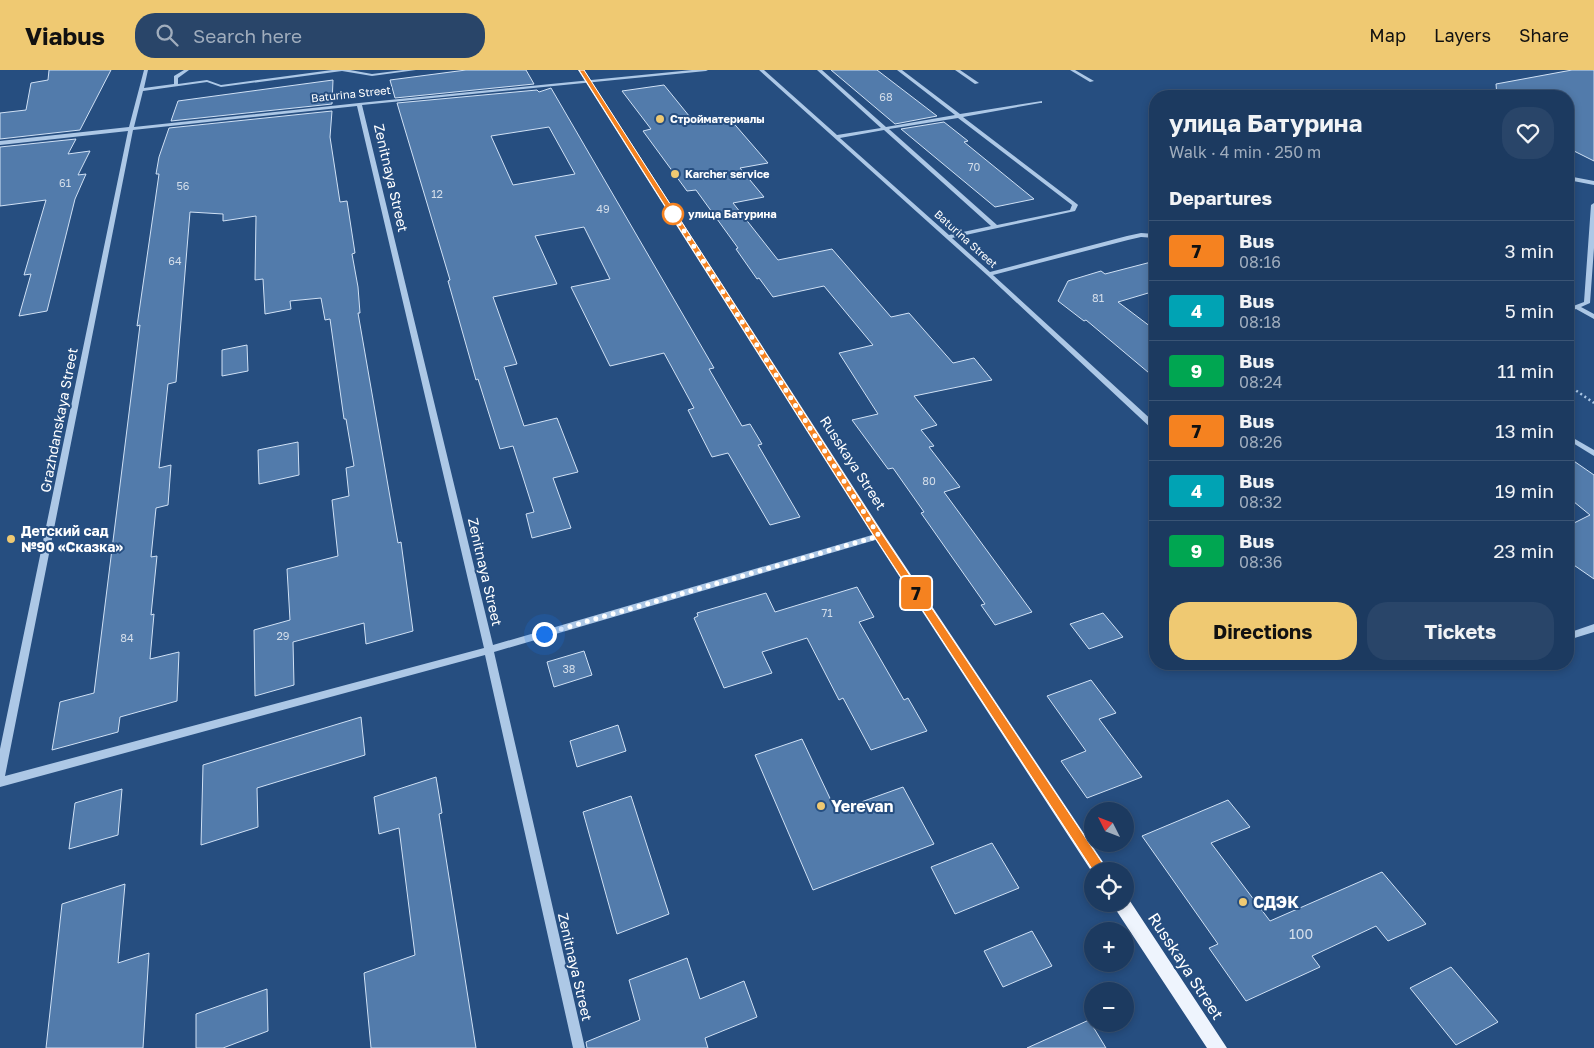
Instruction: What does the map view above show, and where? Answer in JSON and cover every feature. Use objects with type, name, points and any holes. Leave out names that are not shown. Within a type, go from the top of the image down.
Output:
[{"type":"main road","name":"Russkaya Street","points":[[581,70],[879,536],[1095,862]]},
{"type":"main road","name":"Russkaya Street","points":[[1127,912],[1218,1048]]},
{"type":"street","name":"Grazhdanskaya Street","points":[[0,775],[131,129],[146,70]]},
{"type":"street","points":[[176,85],[176,77],[187,70]]},
{"type":"street","points":[[141,90],[207,81],[221,86],[342,70],[372,75],[414,70]]},
{"type":"street","name":"Baturina Street","points":[[0,143],[359,104],[706,70]]},
{"type":"street","name":"Baturina Street","points":[[761,70],[989,274],[1149,421]]},
{"type":"street","points":[[820,70],[996,227]]},
{"type":"street","points":[[899,70],[1075,205],[1072,210],[947,237]]},
{"type":"street","points":[[957,70],[977,83]]},
{"type":"street","points":[[1072,70],[1092,81]]},
{"type":"street","points":[[835,137],[1040,102]]},
{"type":"street","name":"Zenitnaya Street","points":[[359,104],[489,650],[579,1048]]},
{"type":"street","points":[[1574,179],[1594,183]]},
{"type":"street","points":[[1576,307],[1587,303],[1594,205]]},
{"type":"street","points":[[989,274],[1134,236],[1149,236]]},
{"type":"street","points":[[1576,307],[1594,317]]},
{"type":"street","points":[[1574,440],[1594,453]]},
{"type":"street","points":[[0,782],[489,650],[879,536]]},
{"type":"street","points":[[1574,635],[1594,628]]},
{"type":"path","points":[[1574,389],[1594,403]]},
{"type":"building","points":[[49,70],[111,70],[80,130],[0,139],[0,113],[26,110],[31,83],[48,80]]},
{"type":"building","points":[[466,70],[526,70],[534,84],[395,98],[390,80]]},
{"type":"building","points":[[831,70],[877,70],[937,116],[895,124]]},
{"type":"building","points":[[1572,70],[1594,70],[1594,161],[1574,151],[1574,90],[1496,90],[1496,84]]},
{"type":"building","points":[[333,80],[332,104],[171,121],[178,101]]},
{"type":"building","points":[[664,85],[694,122],[721,118],[723,120],[730,119],[768,163],[740,168],[764,197],[733,203],[778,260],[832,249],[891,317],[909,313],[953,363],[974,358],[992,380],[914,396],[937,425],[921,430],[934,446],[929,447],[960,487],[944,492],[1032,612],[995,625],[981,605],[985,604],[921,513],[924,512],[893,468],[888,469],[852,420],[878,414],[839,353],[873,345],[824,286],[773,297],[759,278],[757,279],[736,249],[738,248],[696,190],[687,191],[643,131],[651,129],[622,91]]},
{"type":"building","points":[[551,88],[714,368],[709,369],[742,426],[750,424],[762,444],[758,445],[800,517],[770,525],[728,453],[712,457],[688,410],[694,408],[664,353],[610,366],[571,287],[610,279],[584,227],[535,236],[557,284],[493,297],[517,364],[504,367],[524,426],[557,418],[578,472],[553,478],[571,528],[532,538],[526,514],[534,512],[513,446],[500,449],[478,379],[476,380],[448,281],[450,280],[397,103],[537,90],[539,92]],"holes":[[[549,127],[575,174],[513,185],[491,136]]]},
{"type":"building","points":[[332,111],[330,137],[340,202],[347,201],[355,253],[352,254],[358,287],[360,313],[358,313],[398,543],[401,542],[413,631],[366,644],[364,623],[293,642],[294,685],[255,696],[254,630],[290,620],[287,569],[338,556],[332,500],[349,496],[346,468],[354,466],[346,419],[344,419],[330,319],[325,320],[321,298],[290,301],[291,309],[265,314],[263,279],[255,280],[256,216],[223,221],[223,214],[190,212],[176,382],[168,384],[159,468],[171,465],[168,505],[156,508],[151,557],[157,556],[151,615],[154,614],[150,659],[179,652],[177,701],[120,717],[118,732],[52,750],[60,702],[94,693],[140,325],[137,326],[159,174],[156,174],[159,157],[169,128]]},
{"type":"building","points":[[944,122],[968,141],[964,142],[1034,199],[995,207],[901,129]]},
{"type":"building","points":[[76,139],[68,154],[90,151],[78,175],[86,174],[75,199],[47,311],[19,316],[31,274],[24,275],[46,200],[0,206],[0,147]]},
{"type":"building","points":[[1149,263],[1149,293],[1118,302],[1149,325],[1149,373],[1086,320],[1084,321],[1058,301],[1068,281],[1101,271],[1105,274]]},
{"type":"building","points":[[247,345],[248,371],[222,376],[222,350]]},
{"type":"building","points":[[298,442],[299,475],[259,484],[258,450]]},
{"type":"building","points":[[1574,461],[1594,475],[1594,579],[1574,565],[1574,523],[1590,515],[1574,502]]},
{"type":"building","points":[[857,587],[874,617],[859,622],[904,700],[908,698],[927,731],[871,750],[843,698],[839,700],[807,638],[762,652],[772,673],[724,688],[694,618],[698,616],[697,613],[766,593],[775,612]]},
{"type":"building","points":[[1103,613],[1123,637],[1089,649],[1070,624]]},
{"type":"building","points":[[584,651],[592,675],[554,687],[547,662]]},
{"type":"building","points":[[1091,680],[1116,713],[1099,719],[1142,777],[1087,798],[1061,761],[1086,751],[1047,696]]},
{"type":"building","points":[[361,717],[365,755],[257,788],[258,827],[201,845],[203,765]]},
{"type":"building","points":[[618,725],[626,751],[577,767],[570,741]]},
{"type":"building","points":[[802,739],[836,811],[903,787],[934,844],[813,890],[755,755]]},
{"type":"building","points":[[436,777],[442,813],[439,814],[476,1048],[371,1048],[364,973],[415,955],[399,828],[379,834],[374,797]]},
{"type":"building","points":[[122,789],[118,835],[69,849],[75,803]]},
{"type":"building","points":[[631,796],[669,914],[617,934],[583,812]]},
{"type":"building","points":[[1228,800],[1250,827],[1211,843],[1270,921],[1382,872],[1426,924],[1388,941],[1376,926],[1312,956],[1320,967],[1246,1001],[1209,948],[1218,944],[1142,836]]},
{"type":"building","points":[[992,843],[1019,888],[955,914],[931,867]]},
{"type":"building","points":[[125,884],[118,963],[149,953],[143,1048],[46,1048],[62,904]]},
{"type":"building","points":[[1032,931],[1052,966],[1003,987],[984,951]]},
{"type":"building","points":[[687,958],[700,999],[744,981],[757,1017],[705,1038],[708,1048],[587,1048],[586,1042],[640,1020],[629,980]]},
{"type":"building","points":[[1451,967],[1498,1022],[1456,1045],[1410,988]]},
{"type":"building","points":[[267,989],[268,1031],[223,1048],[196,1048],[196,1014]]},
{"type":"building","points":[[1084,1022],[1084,1032],[1096,1032],[1106,1048],[1027,1048]]},
{"type":"bus line","name":"7","points":[[581,70],[879,536],[1095,862]]},
{"type":"place","name":"Стройматериалы","points":[[660,119]]},
{"type":"place","name":"Karcher service","points":[[675,174]]},
{"type":"place","name":"улица Батурина","points":[[673,214]]},
{"type":"place","name":"Детский сад №90 «Сказка»","points":[[11,539]]},
{"type":"place","name":"Yerevan","points":[[821,806]]},
{"type":"place","name":"СДЭК","points":[[1243,902]]},
{"type":"route","points":[[544,634],[879,536],[670,209],[673,214]]}]
